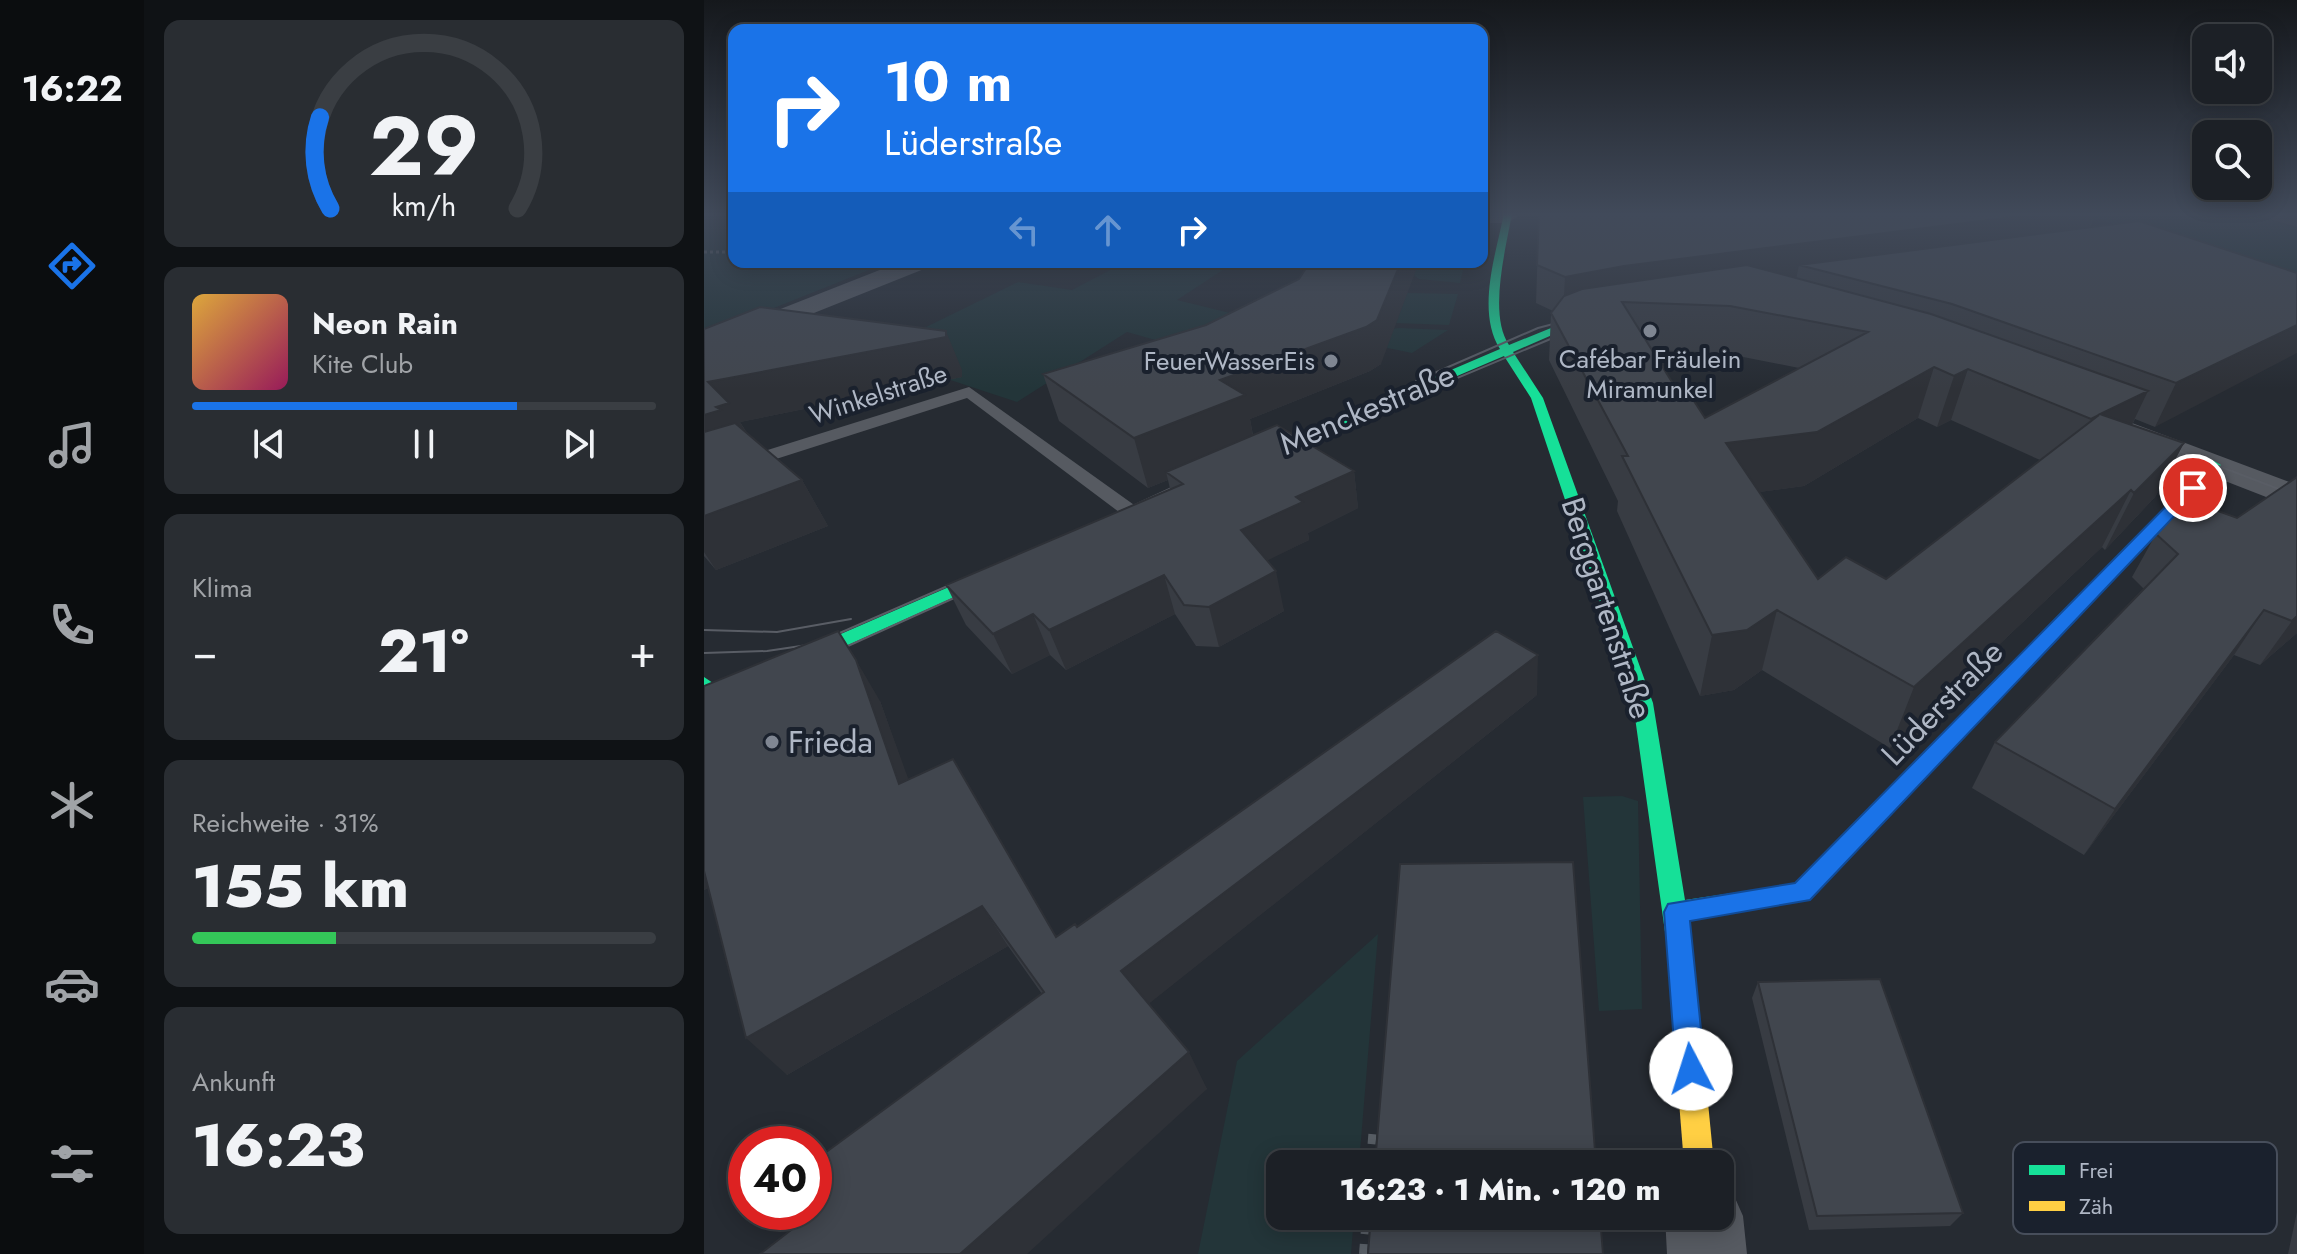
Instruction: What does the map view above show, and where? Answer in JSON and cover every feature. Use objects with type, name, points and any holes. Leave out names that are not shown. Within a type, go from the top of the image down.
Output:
[{"type":"street","points":[[704,349],[897,272]]},
{"type":"street","name":"Berggartenstraße","points":[[1498,272],[1493,316],[1496,334],[1537,398],[1643,703],[1677,912],[1698,1150]]},
{"type":"street","name":"Menckestraße","points":[[1220,472],[1504,350],[1571,325],[1621,315]]},
{"type":"street","points":[[2100,420],[2297,498]]},
{"type":"street","name":"Lüderstraße","points":[[1677,912],[1801,893],[2214,465]]},
{"type":"street","points":[[1106,522],[1136,509]]},
{"type":"street","points":[[708,694],[1015,563]]},
{"type":"street","points":[[1705,1230],[1707,1254]]},
{"type":"lane","name":"Winkelstraße","points":[[704,476],[969,392],[1136,509]]},
{"type":"path","points":[[1371,1150],[1373,1126]]},
{"type":"path","points":[[1363,1254],[1365,1230]]},
{"type":"shaded area","points":[[704,272],[865,272],[704,336]]},
{"type":"shaded area","points":[[1107,272],[1220,272],[1177,300],[1291,328],[1230,361],[1127,332],[1017,402],[917,369],[879,350],[1018,282],[1072,290]]},
{"type":"shaded area","points":[[1409,272],[1463,272],[1460,283],[1419,279]]},
{"type":"shaded area","points":[[2252,272],[2297,272],[2297,287]]},
{"type":"shaded area","points":[[1407,293],[1458,294],[1449,325],[1396,323]]},
{"type":"shaded area","points":[[1399,328],[1448,330],[1412,353],[1319,334],[1353,334]]},
{"type":"shaded area","points":[[1622,796],[1638,801],[1642,1009],[1599,1011],[1583,797]]},
{"type":"shaded area","points":[[1378,934],[1360,1150],[1266,1150],[1266,1230],[1353,1230],[1351,1254],[1198,1254],[1237,1061]]},
{"type":"building","points":[[1304,272],[1397,272],[1377,320],[1366,327],[1220,380],[1245,395],[1134,438],[1043,374],[1206,325],[1299,279]]},
{"type":"building","points":[[1552,272],[1594,272],[1565,277]]},
{"type":"building","points":[[1702,272],[1771,272],[1931,314],[2148,391],[2100,414],[2184,443],[2134,493],[2131,490],[1914,687],[1777,610],[1747,630],[1712,635],[1622,456],[1628,456],[1551,313],[1564,296],[1582,289]],"holes":[[[1622,302],[1730,306],[1868,332],[1705,418],[1692,398],[1682,398]],[[1934,367],[1954,376],[1968,369],[2091,419],[2099,415],[1886,579],[1846,557],[1818,579],[1726,443],[1817,432]]]},
{"type":"building","points":[[1825,272],[2297,273],[2297,325],[2176,383],[1952,304]]},
{"type":"building","points":[[760,307],[946,331],[946,337],[708,382],[729,403],[716,407],[721,410],[704,415],[704,329]]},
{"type":"building","points":[[735,423],[802,480],[704,516],[704,432]]},
{"type":"building","points":[[1277,425],[1354,471],[1296,497],[1303,502],[1241,530],[1276,571],[1209,607],[1184,605],[1164,575],[1049,630],[1033,614],[993,634],[946,585],[1183,484],[1166,472]]},
{"type":"building","points":[[2297,477],[2297,616],[2292,621],[2264,610],[2115,809],[1995,742],[2178,554],[2156,534],[2188,500],[2237,518]]},
{"type":"building","points":[[838,631],[856,660],[899,784],[953,759],[1056,937],[1075,924],[1077,927],[1496,631],[1538,655],[1121,971],[1189,1052],[960,1254],[760,1254],[791,1230],[832,1230],[832,1148],[1044,992],[982,906],[746,1038],[704,871],[704,686]]},
{"type":"building","points":[[1573,862],[1595,1150],[1376,1150],[1400,864]]},
{"type":"building","points":[[1880,979],[1963,1213],[1817,1216],[1758,982]]},
{"type":"building","points":[[1370,1230],[1601,1230],[1603,1254],[1368,1254]]},
{"type":"tram line","points":[[1416,381],[1538,328],[1572,319]]},
{"type":"tram line","points":[[1285,450],[1572,330]]},
{"type":"tram line","points":[[2161,444],[2297,496]]},
{"type":"tram line","points":[[1135,505],[1189,480]]},
{"type":"tram line","points":[[819,642],[966,578]]},
{"type":"tram line","points":[[828,655],[974,589]]},
{"type":"tram line","points":[[704,630],[777,632],[851,619]]},
{"type":"tram line","points":[[704,653],[767,651],[821,643]]},
{"type":"traffic: fast","points":[[1498,272],[1496,334],[1537,398],[1643,703],[1679,939]]},
{"type":"traffic: fast","points":[[1243,462],[1555,330],[1610,317]]},
{"type":"traffic: fast","points":[[1677,912],[1801,893],[2214,465]]},
{"type":"traffic: fast","points":[[704,684],[717,696],[1004,568]]},
{"type":"traffic: slow","points":[[1679,939],[1698,1150]]},
{"type":"place","name":"Cafébar Fräulein Miramunkel","points":[[1650,331]]},
{"type":"place","name":"FeuerWasserEis","points":[[1331,361]]},
{"type":"place","name":"Frieda","points":[[772,742]]},
{"type":"route","points":[[1691,1069],[1677,912],[1801,893],[2193,488]]}]
